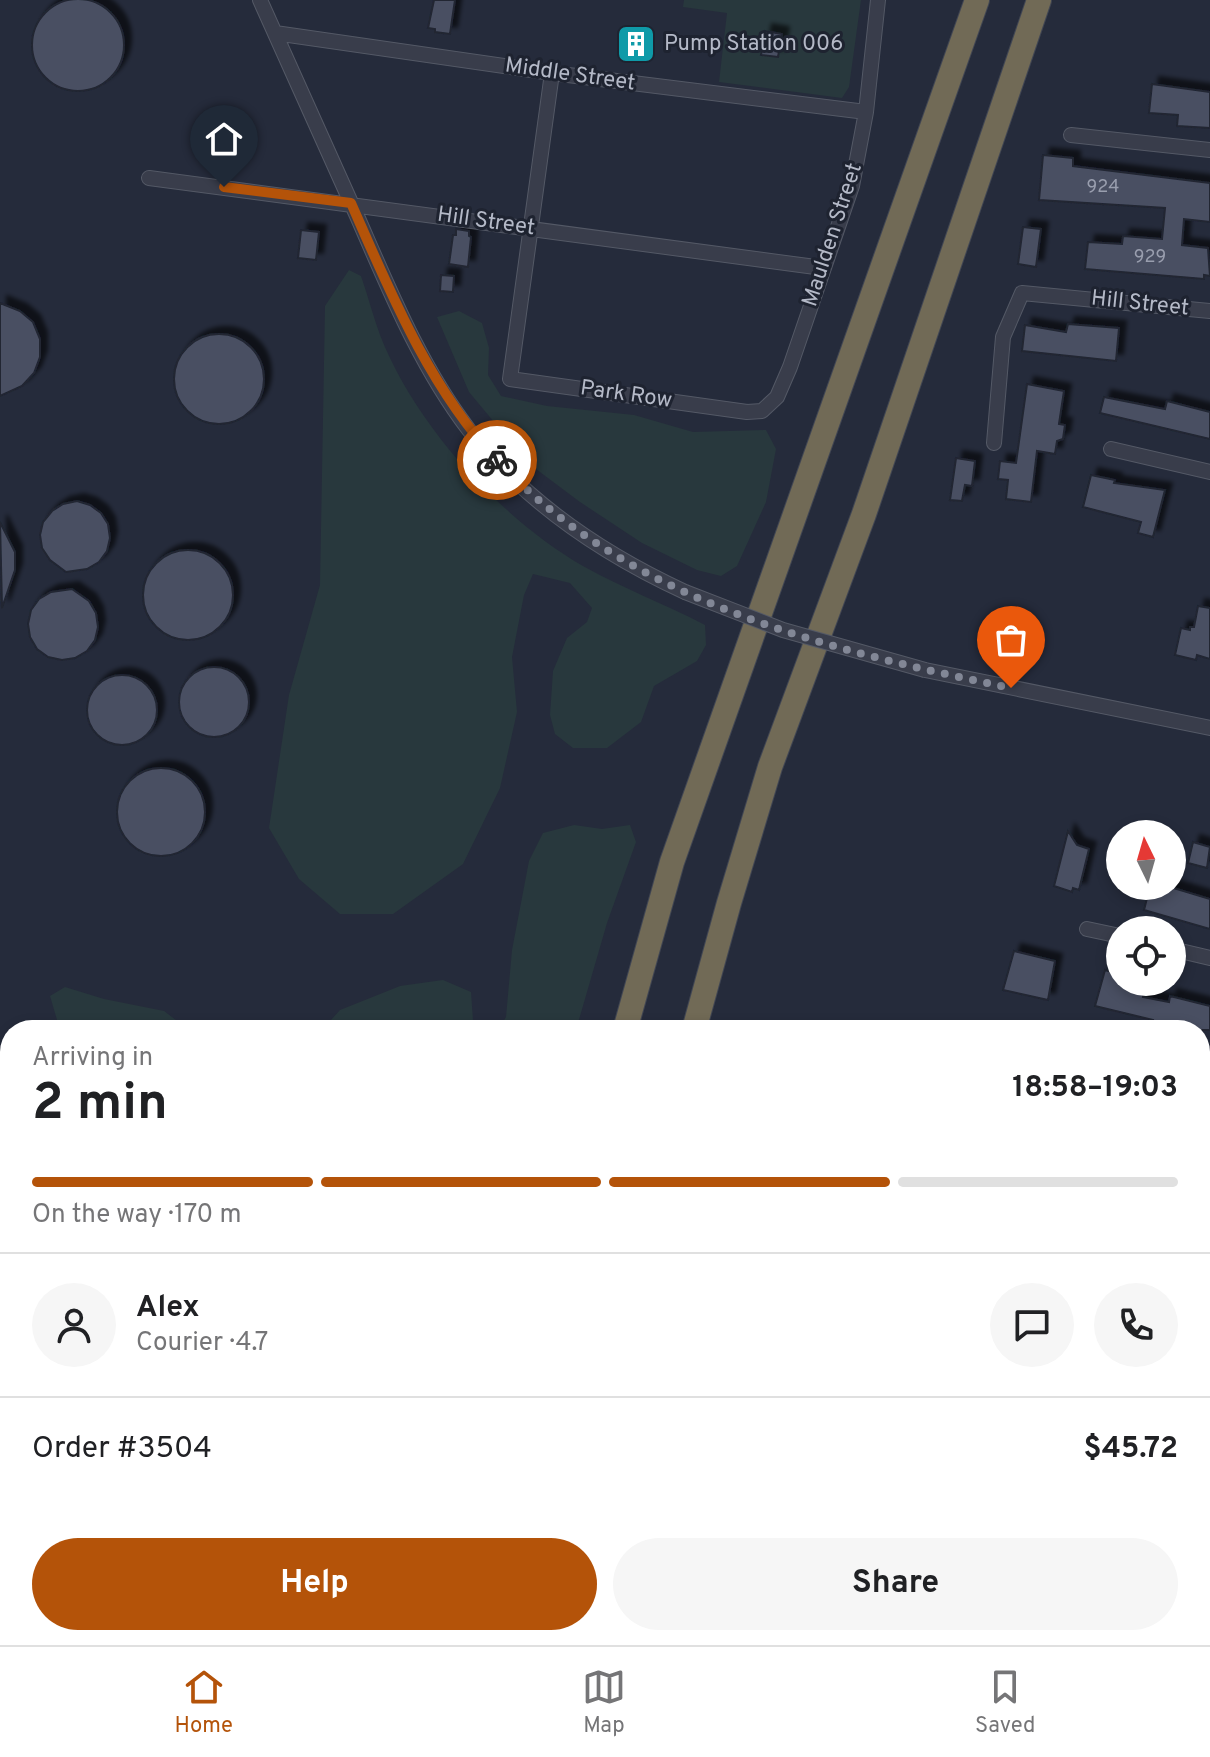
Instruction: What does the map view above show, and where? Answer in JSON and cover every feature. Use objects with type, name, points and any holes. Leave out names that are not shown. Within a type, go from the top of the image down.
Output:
[{"type":"highway","points":[[628,1020],[672,862],[977,0]]},
{"type":"highway","points":[[697,1020],[770,767],[869,500],[1037,5]]},
{"type":"street","points":[[260,0],[410,332],[448,400],[471,432],[519,484],[579,533],[611,555],[685,592],[848,651],[925,670],[1210,728]]},
{"type":"street","name":"Maulden Street","points":[[762,411],[777,397],[790,367],[823,268],[838,235],[852,186],[866,112],[878,0]]},
{"type":"street","name":"Middle Street","points":[[275,33],[552,73],[866,112]]},
{"type":"street","points":[[530,229],[552,73]]},
{"type":"street","points":[[1071,135],[1210,150]]},
{"type":"street","name":"Hill Street","points":[[149,178],[823,268]]},
{"type":"street","name":"Park Row","points":[[530,229],[510,379],[747,412],[762,411]]},
{"type":"street","name":"Hill Street","points":[[994,443],[1003,337],[1022,293],[1210,311]]},
{"type":"street","points":[[1111,449],[1210,472]]},
{"type":"street","points":[[1087,929],[1106,933]]},
{"type":"street","points":[[1186,952],[1210,958]]},
{"type":"shaded area","points":[[684,0],[861,0],[849,87],[842,98],[719,82],[727,13],[683,7]]},
{"type":"shaded area","points":[[349,270],[361,276],[380,335],[395,369],[415,402],[438,435],[492,496],[552,546],[583,566],[705,625],[706,645],[697,661],[654,686],[641,722],[607,748],[573,748],[555,734],[550,715],[553,671],[567,638],[587,622],[592,608],[570,583],[533,574],[524,595],[512,657],[517,712],[500,788],[463,864],[393,914],[340,914],[299,879],[269,828],[289,695],[320,585],[325,306]]},
{"type":"shaded area","points":[[459,311],[482,323],[489,348],[488,375],[501,396],[547,406],[634,415],[693,432],[766,430],[776,449],[766,502],[737,566],[721,576],[697,570],[642,543],[528,463],[469,392],[437,317]]},
{"type":"shaded area","points":[[574,825],[602,829],[630,825],[636,842],[607,923],[579,1020],[504,1020],[512,950],[529,861],[543,833]]},
{"type":"shaded area","points":[[443,980],[471,992],[473,1020],[331,1020],[340,1010],[400,986]]},
{"type":"shaded area","points":[[65,987],[104,999],[164,1011],[176,1020],[57,1020],[50,996]]},
{"type":"building","points":[[78,-1],[96,3],[110,13],[120,27],[124,45],[120,63],[110,77],[96,87],[78,91],[60,87],[46,77],[36,63],[32,45],[36,27],[46,13],[60,3]]},
{"type":"building","points":[[434,0],[455,0],[450,34],[428,28]]},
{"type":"building","points":[[765,31],[782,34],[778,57],[761,55]]},
{"type":"building","points":[[1152,84],[1210,92],[1210,128],[1177,126],[1178,115],[1149,113]]},
{"type":"building","points":[[1043,155],[1073,158],[1073,166],[1210,183],[1210,222],[1184,219],[1182,245],[1208,248],[1210,276],[1204,275],[1204,279],[1085,269],[1088,242],[1122,244],[1123,236],[1162,239],[1165,208],[1039,200]]},
{"type":"building","points":[[1023,227],[1041,229],[1036,267],[1018,264]]},
{"type":"building","points":[[456,229],[469,231],[471,237],[468,267],[449,264]]},
{"type":"building","points":[[301,230],[319,232],[316,260],[298,258]]},
{"type":"building","points":[[441,275],[454,276],[453,292],[440,291]]},
{"type":"building","points":[[0,303],[20,311],[33,322],[40,339],[40,357],[34,373],[22,386],[0,396]]},
{"type":"building","points":[[1068,324],[1119,328],[1116,361],[1022,351],[1025,325],[1066,332]]},
{"type":"building","points":[[219,334],[236,337],[251,347],[261,362],[264,379],[261,396],[251,411],[236,421],[219,424],[202,421],[187,411],[177,396],[174,379],[177,362],[187,347],[202,337]]},
{"type":"building","points":[[1027,384],[1064,391],[1059,424],[1065,425],[1063,439],[1057,441],[1055,454],[1037,451],[1031,502],[1006,499],[1008,480],[998,479],[1000,461],[1016,463]]},
{"type":"building","points":[[1104,397],[1165,409],[1167,401],[1210,412],[1210,439],[1100,413]]},
{"type":"building","points":[[956,458],[975,461],[972,486],[965,485],[962,501],[950,500]]},
{"type":"building","points":[[1091,475],[1115,480],[1114,483],[1165,490],[1153,537],[1138,533],[1141,522],[1083,507]]},
{"type":"building","points":[[77,501],[101,513],[108,524],[110,538],[107,551],[99,562],[87,569],[66,572],[50,560],[42,548],[40,535],[43,522],[52,511],[63,504]]},
{"type":"building","points":[[0,522],[15,552],[15,570],[2,608]]},
{"type":"building","points":[[188,550],[205,553],[220,563],[230,578],[233,595],[230,612],[220,627],[205,637],[188,640],[171,637],[156,627],[146,612],[143,595],[146,578],[156,563],[171,553]]},
{"type":"building","points":[[72,589],[89,601],[96,613],[98,627],[95,640],[87,651],[75,658],[62,660],[48,657],[37,649],[30,637],[28,624],[31,610],[39,599],[51,592]]},
{"type":"building","points":[[1198,606],[1210,608],[1210,659],[1197,655],[1196,660],[1175,655],[1181,628],[1190,630],[1194,627]]},
{"type":"building","points":[[214,667],[233,673],[243,683],[249,702],[243,721],[233,731],[214,737],[195,731],[185,721],[179,702],[185,683],[195,673]]},
{"type":"building","points":[[122,675],[141,681],[151,691],[157,710],[151,729],[141,739],[122,745],[103,739],[93,729],[87,710],[93,691],[103,681]]},
{"type":"building","points":[[152,768],[170,768],[186,775],[198,787],[205,803],[205,821],[198,837],[186,849],[170,856],[152,856],[136,849],[124,837],[117,821],[117,803],[124,787],[136,775]]},
{"type":"building","points":[[1068,831],[1077,845],[1089,849],[1079,890],[1073,888],[1072,892],[1054,886]]},
{"type":"building","points":[[1193,842],[1210,847],[1207,868],[1188,863]]},
{"type":"building","points":[[1186,892],[1210,899],[1210,929],[1186,922],[1186,916],[1165,916],[1144,910],[1146,900],[1186,900]]},
{"type":"building","points":[[1014,951],[1055,961],[1048,1000],[1003,990]]},
{"type":"building","points":[[1105,970],[1106,996],[1143,996],[1169,1002],[1170,996],[1210,1006],[1210,1020],[1153,1020],[1095,1006]]},
{"type":"way so far","points":[[497,460],[519,484],[579,533],[611,555],[685,592],[848,651],[1011,688]]},
{"type":"place","name":"Pump Station 006","points":[[636,44]]},
{"type":"route","points":[[224,187],[351,203],[397,307],[435,378],[471,432],[497,460]]}]
